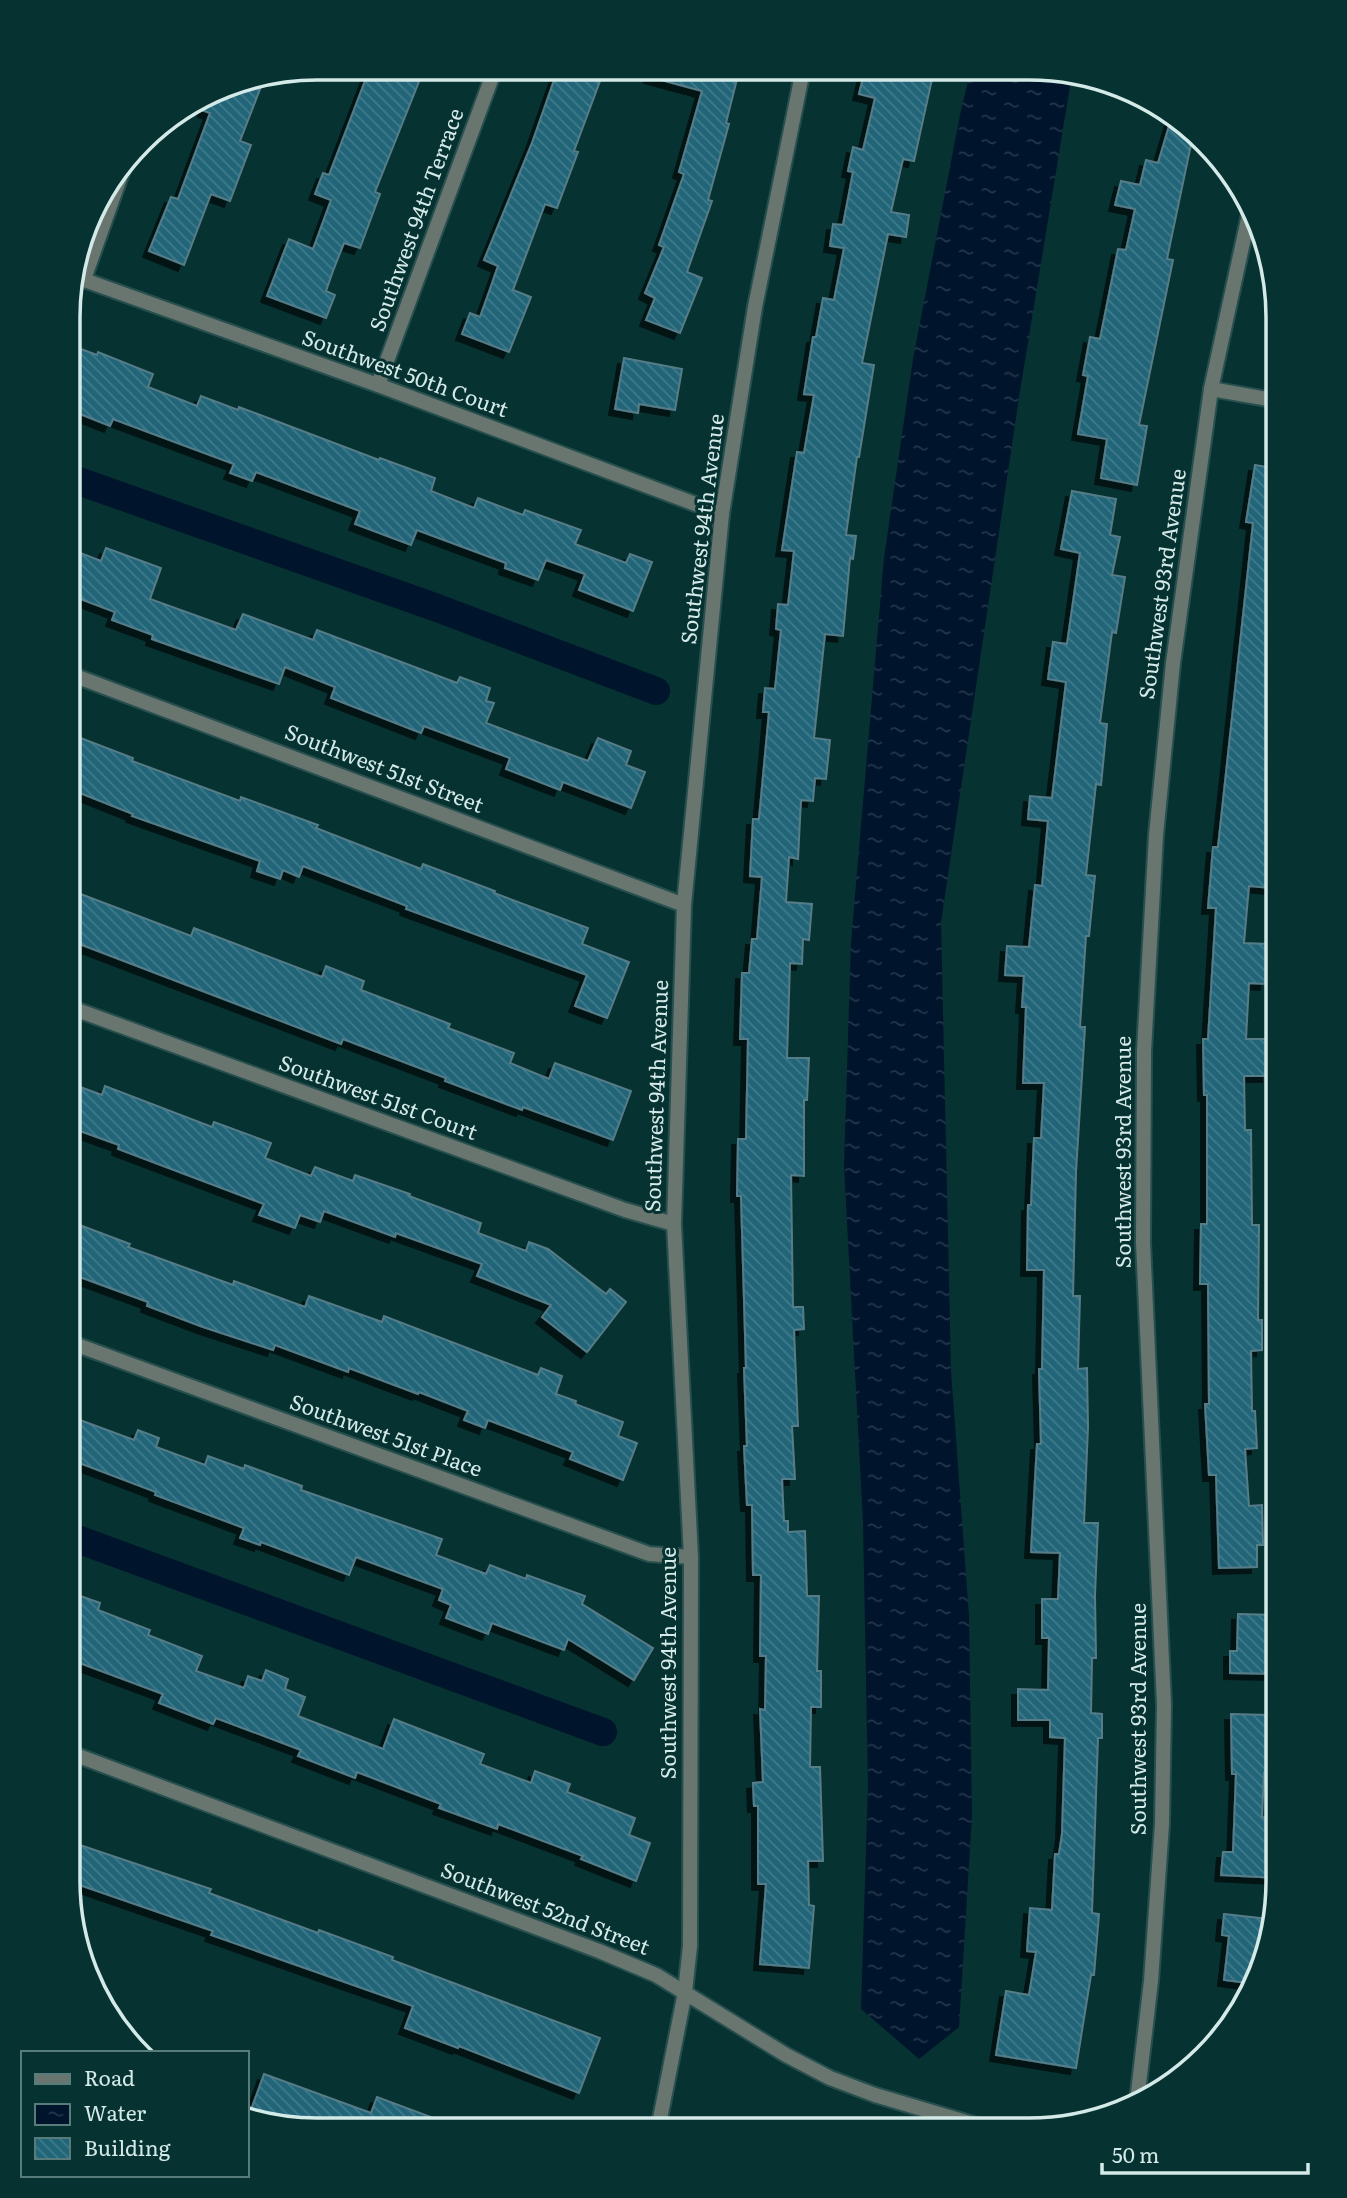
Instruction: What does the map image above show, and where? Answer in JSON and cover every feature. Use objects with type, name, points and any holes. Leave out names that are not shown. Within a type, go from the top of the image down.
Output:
[{"type":"street","name":"Southwest 94th Terrace","points":[[378,385],[491,80]]},
{"type":"street","name":"Southwest 94th Avenue","points":[[661,2118],[685,1992],[690,1946],[691,1557],[674,1224],[684,905],[722,514],[755,307],[801,80]]},
{"type":"street","points":[[92,243],[100,224]]},
{"type":"street","name":"Southwest 93rd Avenue","points":[[1138,2091],[1157,1899],[1162,1824],[1164,1705],[1143,1242],[1145,1038],[1156,835],[1163,744],[1185,563],[1211,389],[1247,225]]},
{"type":"street","name":"Southwest 50th Court","points":[[84,280],[378,385],[722,514]]},
{"type":"street","points":[[1211,389],[1266,399]]},
{"type":"street","name":"Southwest 51st Street","points":[[80,678],[684,905]]},
{"type":"street","name":"Southwest 51st Court","points":[[80,1011],[625,1210],[674,1224]]},
{"type":"street","name":"Southwest 51st Place","points":[[80,1346],[649,1554],[691,1557]]},
{"type":"street","name":"Southwest 52nd Street","points":[[80,1756],[587,1946],[656,1975],[786,2055],[830,2078],[875,2095],[953,2118]]},
{"type":"water","points":[[968,80],[1029,80],[1070,85],[1020,391],[941,922],[951,1371],[969,1616],[972,1815],[959,2027],[919,2059],[861,2009],[868,1784],[863,1522],[844,1166],[851,942],[884,558],[913,359]]},
{"type":"building","points":[[365,80],[420,80],[375,192],[380,194],[360,248],[344,243],[326,291],[335,295],[326,318],[267,296],[289,239],[313,249],[331,200],[315,194],[323,173],[329,175]]},
{"type":"building","points":[[554,80],[600,81],[574,151],[578,152],[557,208],[545,204],[513,290],[531,297],[509,352],[462,334],[470,313],[480,317],[498,266],[484,260],[532,143]]},
{"type":"building","points":[[661,80],[737,80],[726,123],[729,124],[708,200],[712,201],[687,272],[702,278],[680,333],[646,320],[655,298],[645,293],[664,247],[659,245],[684,174],[679,172],[702,91]]},
{"type":"building","points":[[862,80],[932,80],[914,161],[903,159],[891,212],[909,215],[906,237],[888,234],[862,363],[874,365],[846,535],[856,536],[853,559],[850,558],[843,636],[825,634],[814,738],[830,740],[826,779],[815,778],[813,801],[801,800],[798,859],[789,857],[786,902],[812,904],[809,940],[803,939],[802,964],[790,963],[787,1058],[809,1058],[807,1100],[804,1100],[804,1176],[791,1175],[793,1307],[803,1307],[804,1329],[794,1330],[798,1426],[792,1426],[795,1479],[782,1479],[784,1521],[788,1521],[788,1532],[805,1531],[807,1596],[819,1596],[817,1671],[821,1671],[821,1707],[811,1707],[810,1767],[820,1767],[823,1861],[808,1861],[809,1905],[814,1906],[809,1968],[760,1964],[766,1884],[758,1884],[758,1806],[754,1806],[753,1783],[763,1782],[760,1709],[765,1710],[766,1656],[760,1656],[761,1575],[753,1575],[752,1505],[747,1505],[744,1446],[747,1446],[746,1368],[741,1196],[737,1196],[738,1139],[746,1139],[748,1039],[740,1039],[742,973],[749,973],[752,939],[757,939],[762,877],[750,876],[753,819],[759,819],[769,712],[763,712],[765,688],[775,689],[781,630],[776,629],[778,604],[788,605],[794,551],[782,550],[797,452],[804,453],[814,395],[804,394],[813,337],[816,337],[823,298],[834,300],[844,248],[830,246],[833,224],[843,225],[853,172],[848,171],[853,147],[863,150],[875,98],[859,94]]},
{"type":"building","points":[[261,88],[240,141],[251,145],[230,201],[211,194],[184,265],[149,251],[171,197],[178,199],[210,113],[204,111],[241,93]]},
{"type":"building","points":[[1169,126],[1191,145],[1167,259],[1173,260],[1139,425],[1147,426],[1137,485],[1101,478],[1107,439],[1078,434],[1088,376],[1083,375],[1090,337],[1100,339],[1118,249],[1126,250],[1135,209],[1115,205],[1121,181],[1140,185],[1146,160],[1158,163]]},
{"type":"building","points":[[80,349],[97,355],[98,352],[153,374],[148,387],[197,406],[201,396],[238,410],[239,407],[379,460],[380,458],[435,478],[431,491],[474,508],[478,498],[523,515],[525,510],[581,530],[575,544],[626,563],[630,554],[652,562],[633,611],[579,590],[585,574],[546,560],[538,580],[505,568],[506,563],[417,530],[411,545],[355,524],[360,511],[256,472],[252,481],[230,473],[234,464],[113,419],[110,426],[80,414]]},
{"type":"building","points":[[624,358],[682,369],[675,410],[639,404],[638,413],[615,409]]},
{"type":"building","points":[[1255,465],[1266,467],[1266,888],[1249,886],[1244,943],[1266,944],[1266,984],[1249,983],[1246,1039],[1266,1039],[1266,1076],[1244,1076],[1245,1130],[1251,1130],[1252,1225],[1259,1225],[1258,1320],[1262,1320],[1262,1350],[1251,1351],[1252,1411],[1255,1411],[1257,1448],[1245,1449],[1249,1506],[1262,1505],[1263,1545],[1257,1545],[1257,1567],[1219,1568],[1216,1475],[1209,1475],[1205,1404],[1209,1404],[1208,1284],[1200,1284],[1201,1224],[1207,1224],[1207,1095],[1204,1095],[1203,1039],[1208,1039],[1216,908],[1208,908],[1213,847],[1218,847],[1253,523],[1246,522]]},
{"type":"building","points":[[1072,491],[1116,499],[1110,535],[1120,537],[1112,575],[1125,577],[1116,633],[1112,632],[1100,723],[1107,724],[1101,785],[1096,784],[1086,875],[1095,876],[1089,936],[1086,936],[1080,1027],[1085,1027],[1076,1172],[1073,1296],[1080,1296],[1078,1369],[1087,1368],[1088,1427],[1084,1523],[1098,1523],[1096,1658],[1092,1658],[1091,1713],[1102,1714],[1102,1738],[1098,1738],[1092,1913],[1099,1914],[1094,1975],[1091,1975],[1076,2068],[996,2055],[1006,1991],[1029,1995],[1036,1952],[1027,1951],[1030,1908],[1052,1910],[1055,1854],[1059,1854],[1062,1834],[1065,1738],[1050,1737],[1050,1720],[1018,1720],[1018,1689],[1048,1690],[1049,1638],[1042,1638],[1042,1599],[1058,1599],[1060,1553],[1031,1552],[1037,1444],[1041,1444],[1039,1369],[1042,1369],[1044,1270],[1027,1270],[1028,1205],[1031,1205],[1034,1138],[1041,1138],[1044,1083],[1023,1083],[1026,1007],[1022,1007],[1024,976],[1005,975],[1007,946],[1029,947],[1035,885],[1042,886],[1048,821],[1028,819],[1030,796],[1052,798],[1066,682],[1048,679],[1053,642],[1067,644],[1080,553],[1061,549]]},
{"type":"building","points":[[106,548],[161,568],[150,599],[236,630],[243,614],[313,640],[317,630],[457,683],[460,677],[490,688],[486,701],[494,703],[486,723],[588,761],[598,738],[631,751],[626,765],[645,772],[631,808],[563,782],[560,790],[506,769],[510,758],[424,726],[421,733],[331,698],[335,687],[285,667],[279,684],[152,639],[153,635],[112,620],[115,612],[80,599],[80,553],[101,561]]},
{"type":"building","points":[[80,738],[133,758],[132,761],[240,801],[241,797],[318,825],[316,828],[421,869],[423,864],[588,928],[582,944],[629,962],[607,1018],[575,1006],[587,975],[406,909],[407,906],[303,866],[299,877],[283,870],[280,879],[257,871],[260,861],[132,816],[133,814],[80,793]]},
{"type":"building","points":[[80,894],[191,936],[194,928],[322,977],[326,966],[364,981],[361,990],[450,1024],[448,1028],[514,1053],[510,1063],[549,1079],[555,1063],[631,1091],[613,1140],[523,1107],[522,1110],[343,1039],[341,1044],[80,944]]},
{"type":"building","points":[[105,1086],[212,1127],[214,1122],[271,1143],[265,1158],[311,1176],[315,1167],[353,1181],[355,1175],[410,1194],[409,1196],[481,1223],[478,1233],[526,1251],[529,1242],[548,1249],[606,1294],[610,1289],[626,1302],[587,1352],[542,1317],[551,1305],[477,1276],[482,1264],[324,1211],[320,1222],[300,1215],[295,1228],[259,1215],[264,1204],[118,1149],[119,1145],[80,1131],[80,1087],[102,1095]]},
{"type":"building","points":[[80,1225],[130,1244],[128,1247],[233,1285],[234,1281],[305,1307],[309,1296],[382,1322],[384,1316],[538,1375],[541,1368],[562,1376],[556,1394],[623,1422],[618,1436],[637,1443],[623,1480],[570,1459],[573,1452],[488,1420],[485,1428],[464,1420],[468,1411],[419,1392],[418,1394],[349,1368],[348,1372],[275,1345],[273,1350],[203,1327],[147,1306],[148,1302],[80,1277]]},
{"type":"building","points":[[80,1420],[134,1440],[138,1430],[159,1438],[156,1447],[205,1465],[208,1456],[244,1469],[245,1465],[302,1486],[301,1490],[442,1539],[436,1555],[486,1574],[490,1565],[526,1579],[527,1575],[585,1596],[582,1604],[653,1648],[634,1680],[568,1639],[564,1650],[492,1623],[488,1634],[446,1618],[451,1605],[439,1600],[443,1589],[356,1557],[349,1575],[261,1542],[260,1545],[240,1538],[244,1528],[155,1495],[156,1492],[80,1463]]},
{"type":"building","points":[[80,1596],[100,1603],[98,1610],[150,1630],[148,1635],[202,1656],[196,1671],[244,1688],[248,1676],[262,1681],[266,1670],[288,1679],[285,1689],[305,1697],[298,1716],[383,1749],[394,1719],[484,1754],[480,1764],[531,1783],[535,1771],[570,1784],[567,1792],[635,1818],[629,1835],[650,1843],[636,1881],[581,1859],[583,1856],[498,1824],[497,1829],[439,1808],[441,1804],[357,1772],[355,1778],[298,1756],[301,1750],[216,1718],[213,1724],[159,1703],[163,1694],[80,1663]]},
{"type":"building","points":[[1238,1614],[1266,1615],[1266,1674],[1230,1673],[1230,1651],[1237,1651]]},
{"type":"building","points":[[1231,1714],[1266,1715],[1266,1773],[1262,1817],[1266,1817],[1266,1877],[1221,1875],[1223,1852],[1233,1852],[1236,1774],[1232,1774]]},
{"type":"building","points":[[80,1845],[211,1889],[209,1893],[393,1957],[392,1960],[600,2038],[579,2093],[405,2028],[413,2006],[211,1935],[213,1931],[81,1885]]},
{"type":"building","points":[[1224,1914],[1263,1918],[1258,1942],[1243,1982],[1224,1980],[1229,1936],[1222,1935]]},
{"type":"building","points":[[264,2074],[371,2113],[377,2097],[433,2118],[318,2118],[252,2108]]},
{"type":"waterway","points":[[80,482],[440,609],[656,691]]},
{"type":"waterway","points":[[80,1540],[603,1732]]}]
